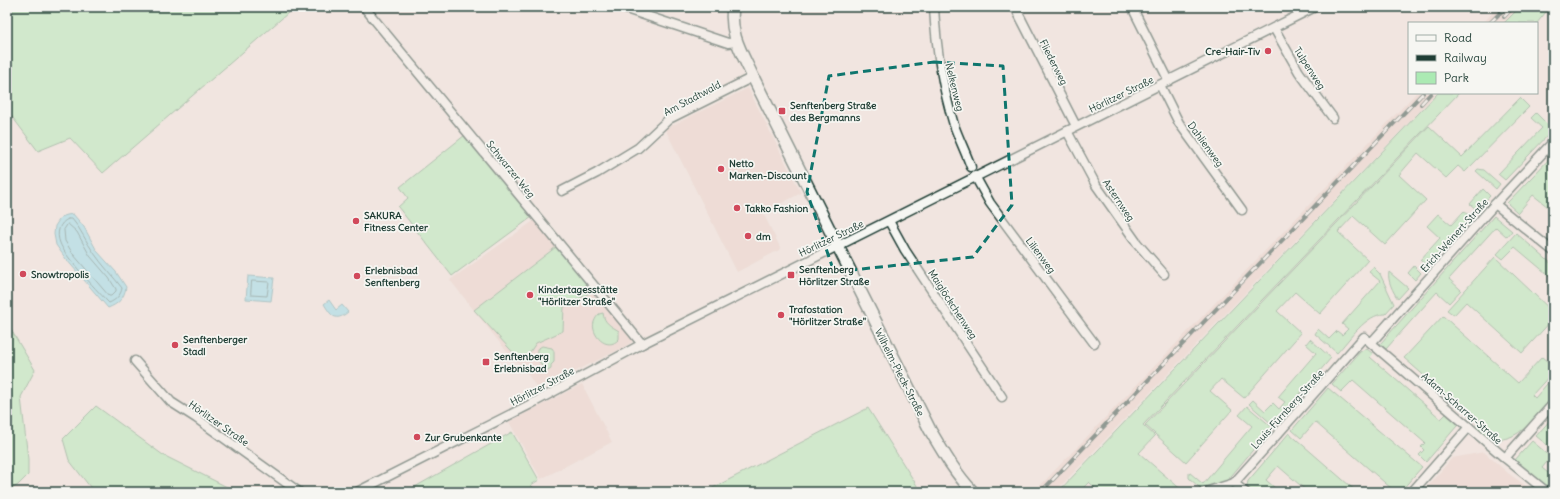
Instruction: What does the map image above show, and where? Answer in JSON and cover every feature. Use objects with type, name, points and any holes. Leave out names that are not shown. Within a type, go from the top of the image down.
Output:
[{"type":"main road","name":"Wilhelm-Pieck-Straße","points":[[733,7],[732,28],[736,42],[788,149],[930,430],[945,456],[964,483],[973,492]]},
{"type":"street","name":"Schwarzer Weg","points":[[364,7],[642,344]]},
{"type":"street","points":[[620,7],[728,43],[736,42]]},
{"type":"street","name":"Nelkenweg","points":[[934,7],[937,52],[942,80],[954,125],[971,168]]},
{"type":"street","name":"Fliederweg","points":[[1015,7],[1076,126]]},
{"type":"street","name":"Hörlitzer Straße","points":[[357,492],[529,405],[642,344],[1315,7]]},
{"type":"street","points":[[1134,11],[1169,81]]},
{"type":"street","name":"Tulpenweg","points":[[1274,28],[1299,72],[1333,118]]},
{"type":"street","name":"Am Stadtwald","points":[[562,191],[597,173],[638,148],[669,119],[753,77]]},
{"type":"street","name":"Dahlienweg","points":[[1160,85],[1179,123],[1242,210]]},
{"type":"street","name":"Asternweg","points":[[1067,131],[1096,185],[1137,243],[1164,274]]},
{"type":"street","name":"Erich-Weinert-Straße","points":[[1371,343],[1495,204],[1553,142]]},
{"type":"street","name":"Lilienweg","points":[[975,176],[990,203],[1094,343]]},
{"type":"street","points":[[1495,204],[1553,251]]},
{"type":"street","name":"Maiglöckchenweg","points":[[889,221],[905,250],[1002,397]]},
{"type":"street","name":"Adam-Scharrer-Straße","points":[[1364,337],[1505,458],[1547,492]]},
{"type":"street","name":"Louis-Fürnberg-Straße","points":[[1234,483],[1364,337]]},
{"type":"street","name":"Hörlitzer Straße","points":[[136,361],[171,402],[196,418],[299,492]]},
{"type":"street","points":[[1505,458],[1553,404]]},
{"type":"street","points":[[1412,492],[1469,427]]},
{"type":"street","points":[[1205,492],[1234,483],[1245,492]]},
{"type":"highlighted area","points":[[934,62],[1003,66],[1012,205],[973,257],[834,272],[807,192],[829,76]]},
{"type":"shaded area","points":[[1498,7],[1519,7],[1505,22],[1484,22]]},
{"type":"shaded area","points":[[748,88],[801,193],[763,213],[781,249],[737,272],[665,129]]},
{"type":"shaded area","points":[[1415,94],[1436,94],[1055,492],[1034,492]]},
{"type":"shaded area","name":"Kindertagesstätte \"Hörlitzer Straße\"","points":[[535,220],[633,338],[633,341],[626,346],[538,390],[523,367],[507,352],[450,280]]},
{"type":"shaded area","points":[[582,384],[612,442],[541,479],[509,422]]},
{"type":"shaded area","points":[[1484,452],[1508,473],[1534,492],[1423,492],[1452,458]]},
{"type":"green space","points":[[7,7],[295,7],[103,173],[70,138],[38,151],[7,110]]},
{"type":"green space","points":[[1520,7],[1528,7],[1530,9],[1533,7],[1550,7],[1538,22],[1505,22]]},
{"type":"green space","points":[[1437,94],[1458,94],[1143,425],[1155,436],[1139,453],[1184,492],[1099,492],[1089,482],[1079,492],[1058,492]]},
{"type":"green space","points":[[1520,98],[1529,107],[1465,172],[1458,166],[1446,178],[1418,153],[1399,175],[1426,200],[1385,245],[1353,216],[1338,232],[1368,260],[1320,314],[1295,292],[1277,311],[1301,333],[1244,398],[1221,379],[1210,391],[1232,410],[1186,462],[1145,425],[1429,126],[1462,157]]},
{"type":"green space","points":[[1536,113],[1553,130],[1505,180],[1498,174],[1542,128],[1531,118]]},
{"type":"green space","points":[[465,135],[532,217],[452,276],[398,207],[408,198],[400,187]]},
{"type":"green space","points":[[1553,155],[1553,211],[1533,195],[1518,213],[1507,203]]},
{"type":"green space","points":[[1478,169],[1484,170],[1500,184],[1496,189],[1476,171]]},
{"type":"green space","points":[[1483,189],[1490,196],[1477,210],[1470,204]]},
{"type":"green space","points":[[1464,211],[1471,217],[1427,266],[1420,260],[1440,238],[1427,226],[1438,214],[1451,225]]},
{"type":"green space","points":[[1494,216],[1512,231],[1507,237],[1496,227],[1449,279],[1461,290],[1449,303],[1437,292],[1386,349],[1380,344]]},
{"type":"green space","points":[[1516,233],[1553,265],[1553,279],[1515,247],[1503,259],[1497,254]]},
{"type":"green space","points":[[556,247],[593,291],[564,307],[563,331],[536,343],[528,355],[520,360],[474,310]]},
{"type":"green space","points":[[1495,257],[1553,312],[1553,319],[1522,353],[1466,302],[1454,315],[1447,310]]},
{"type":"green space","points":[[1414,266],[1421,273],[1415,280],[1408,273]]},
{"type":"green space","points":[[1373,267],[1380,274],[1394,304],[1385,314],[1371,318],[1359,328],[1337,353],[1315,334],[1318,329],[1329,339],[1337,331],[1342,335],[1348,329],[1342,324],[1380,281],[1369,272]]},
{"type":"green space","points":[[1389,272],[1408,288],[1398,299],[1392,289]]},
{"type":"green space","points":[[603,313],[606,322],[619,331],[619,339],[614,343],[609,344],[600,340],[593,327],[599,314]]},
{"type":"green space","points":[[1443,316],[1518,383],[1542,357],[1553,366],[1553,372],[1532,395],[1535,398],[1553,377],[1553,397],[1537,416],[1518,433],[1508,438],[1498,439],[1487,436],[1475,427],[1478,423],[1404,358]]},
{"type":"green space","points":[[7,323],[35,370],[21,397],[28,459],[28,475],[18,485],[7,492]]},
{"type":"green space","points":[[1310,339],[1331,358],[1273,425],[1249,404],[1253,400],[1265,411],[1273,403],[1279,409],[1285,402],[1278,397],[1316,353],[1306,344]]},
{"type":"green space","points":[[542,346],[552,348],[554,351],[554,362],[551,365],[551,369],[546,372],[537,355],[537,349]]},
{"type":"green space","points":[[1366,348],[1373,354],[1370,357],[1441,419],[1446,414],[1457,423],[1457,426],[1426,462],[1419,455],[1424,450],[1421,447],[1425,443],[1353,380],[1341,392],[1332,384],[1360,352]]},
{"type":"green space","points":[[1328,388],[1422,467],[1400,492],[1390,492],[1392,489],[1315,422],[1301,438],[1292,430]]},
{"type":"green space","points":[[96,406],[163,455],[237,492],[94,492],[69,460],[63,439]]},
{"type":"green space","points":[[1247,406],[1272,427],[1227,481],[1202,488],[1199,487],[1189,478],[1189,472],[1203,484],[1252,426],[1239,415]]},
{"type":"green space","points":[[868,408],[921,492],[705,492]]},
{"type":"green space","points":[[1553,417],[1553,450],[1536,436]]},
{"type":"green space","points":[[512,432],[539,480],[531,485],[537,492],[406,492]]},
{"type":"green space","points":[[1289,433],[1357,492],[1308,492],[1278,466],[1266,480],[1276,489],[1274,492],[1252,492],[1247,486],[1248,481]]},
{"type":"green space","points":[[1532,441],[1551,457],[1542,468],[1553,477],[1553,492],[1514,461]]},
{"type":"water","points":[[73,214],[84,227],[97,251],[116,272],[126,287],[124,295],[120,300],[115,305],[108,308],[56,245],[54,234],[55,226],[61,217]]},
{"type":"water","points":[[248,276],[274,278],[271,301],[246,299]]},
{"type":"water","points":[[329,300],[336,310],[342,305],[348,312],[340,317],[334,316],[324,304]]},
{"type":"railway","points":[[1491,22],[1506,7]]},
{"type":"railway","points":[[1504,17],[1513,7]]},
{"type":"railway","points":[[1041,492],[1422,94]]},
{"type":"railway","points":[[1421,104],[1430,94]]},
{"type":"place","name":"Cre-Hair-Tiv","points":[[1268,51]]},
{"type":"place","name":"Senftenberg Straße des Bergmanns","points":[[782,111]]},
{"type":"place","name":"Netto Marken-Discount","points":[[721,169]]},
{"type":"place","name":"Takko Fashion","points":[[737,208]]},
{"type":"place","name":"SAKURA Fitness Center","points":[[356,221]]},
{"type":"place","name":"dm","points":[[748,236]]},
{"type":"place","name":"Snowtropolis","points":[[23,274]]},
{"type":"place","name":"Senftenberg Hörlitzer Straße","points":[[791,275]]},
{"type":"place","name":"Erlebnisbad Senftenberg","points":[[357,276]]},
{"type":"place","name":"Kindertagesstätte \"Hörlitzer Straße\"","points":[[530,295]]},
{"type":"place","name":"Trafostation \"Hörlitzer Straße\"","points":[[781,315]]},
{"type":"place","name":"Senftenberger Stadl","points":[[175,345]]},
{"type":"place","name":"Senftenberg Erlebnisbad","points":[[486,362]]},
{"type":"place","name":"Zur Grubenkante","points":[[417,437]]}]
